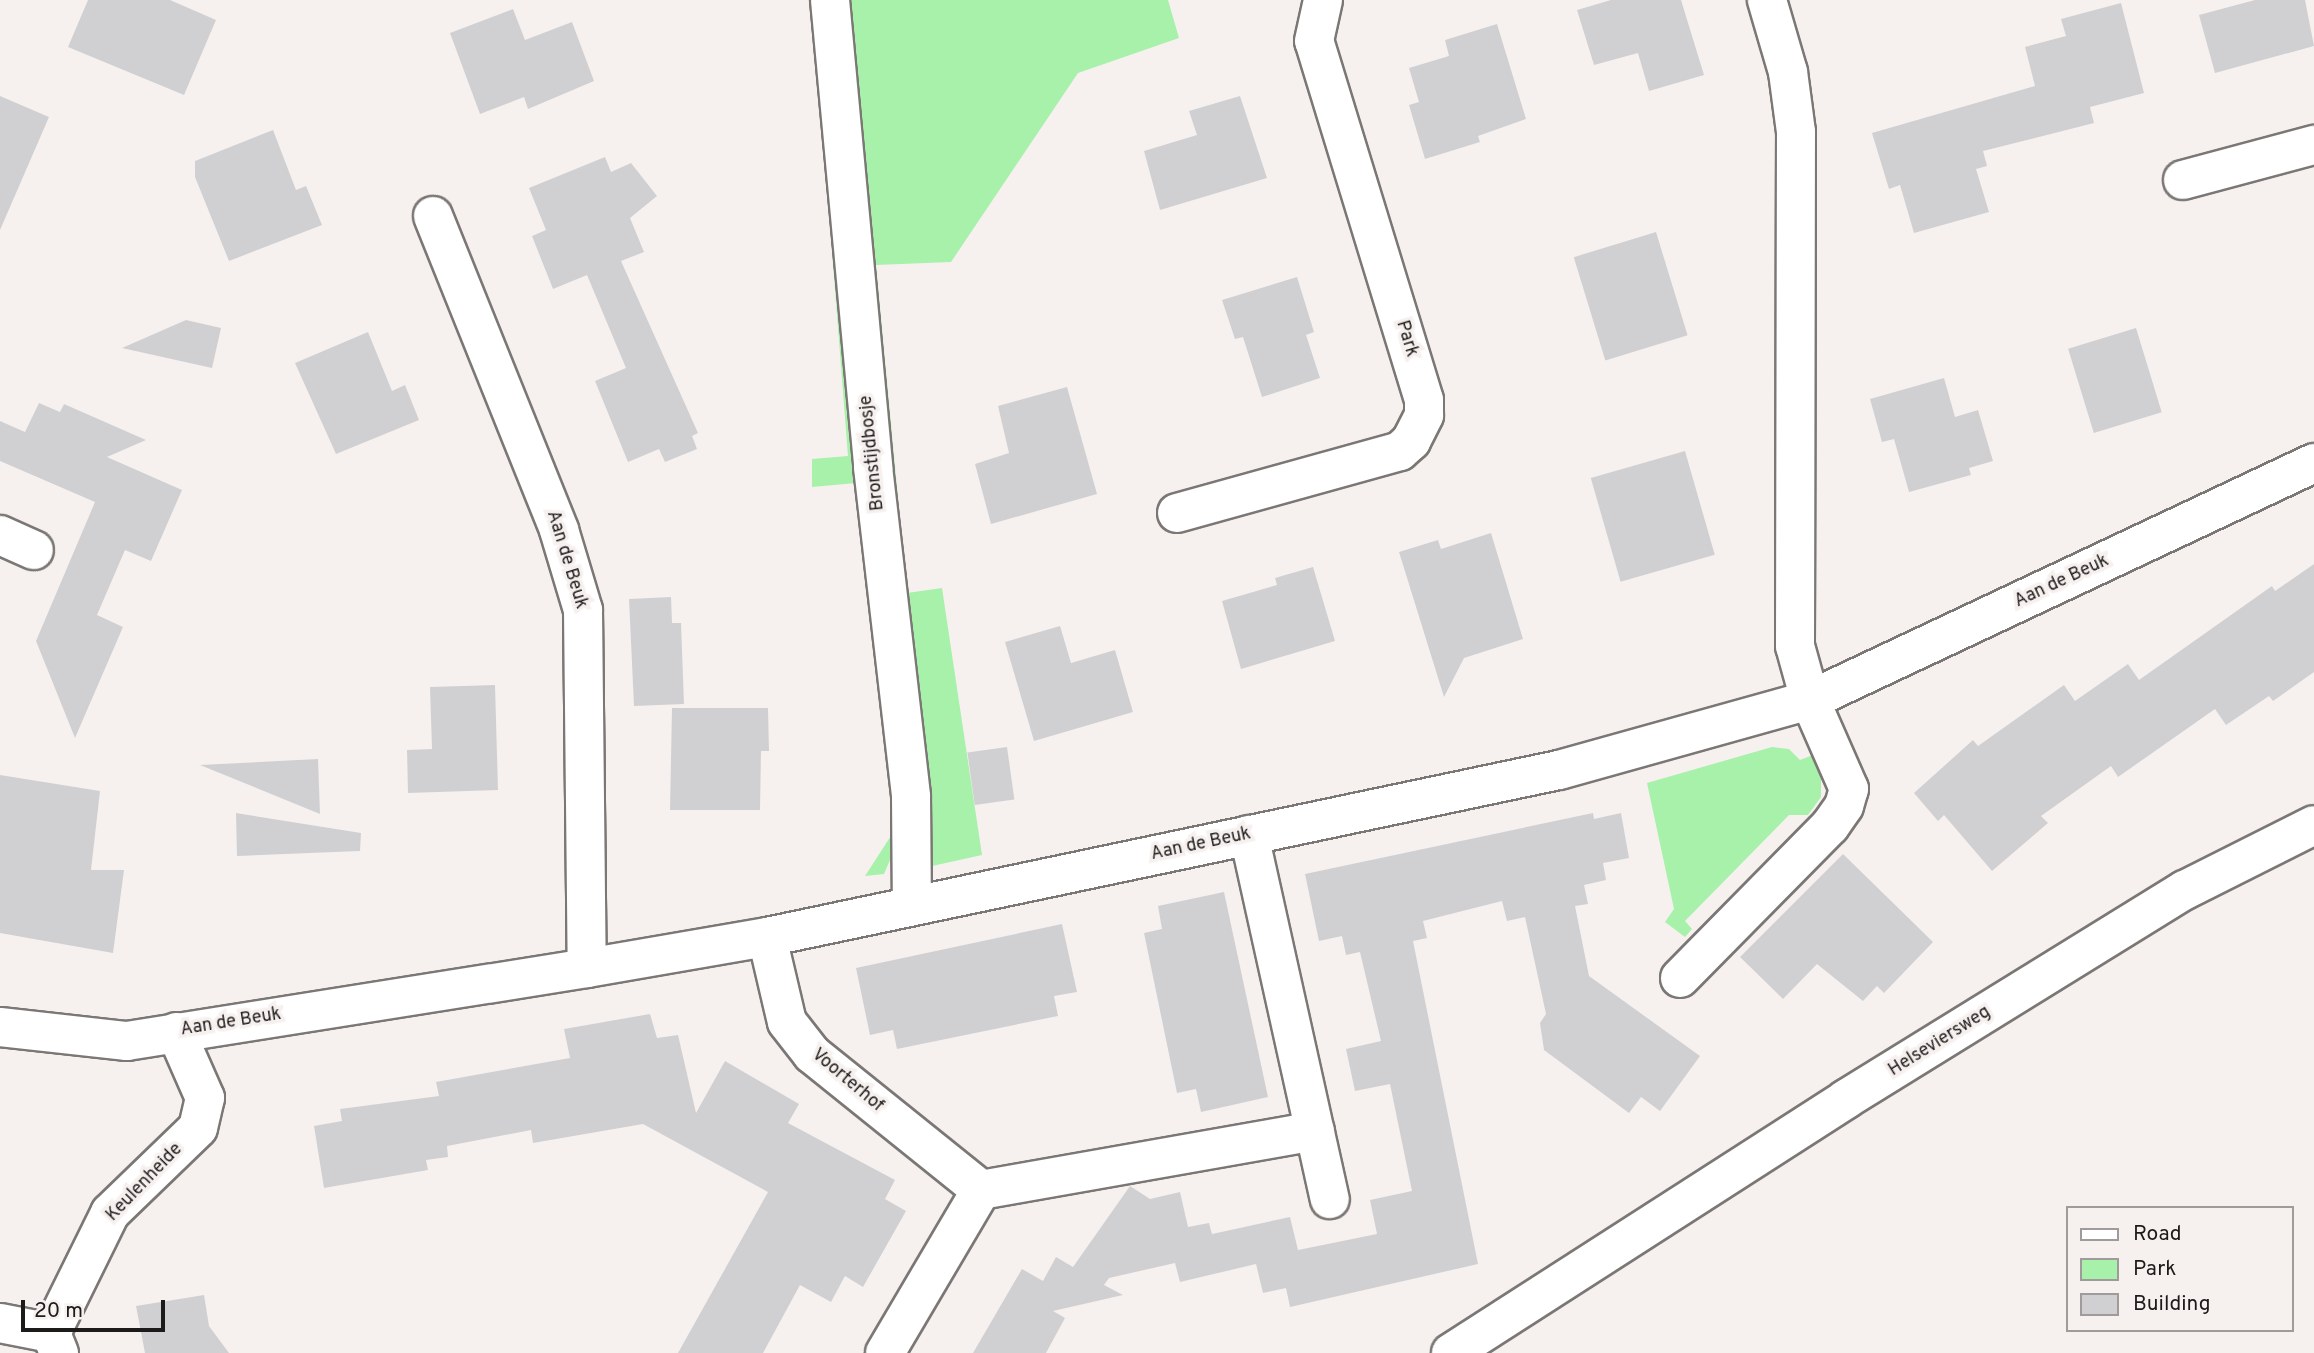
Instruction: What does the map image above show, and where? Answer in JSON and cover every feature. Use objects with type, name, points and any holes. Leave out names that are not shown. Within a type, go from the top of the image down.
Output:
[{"type":"street","name":"Bronstijdbosje","points":[[830,0],[873,467],[911,797],[912,906]]},
{"type":"street","name":"Park","points":[[1177,513],[1400,451],[1411,441],[1424,415],[1424,400],[1314,41],[1323,0]]},
{"type":"street","points":[[1680,978],[1844,806],[1849,789],[1845,774],[1810,700],[1795,646],[1792,598],[1796,132],[1788,72],[1767,0]]},
{"type":"street","points":[[2183,180],[2314,145]]},
{"type":"street","name":"Aan de Beuk","points":[[433,216],[559,530],[583,610],[587,968]]},
{"type":"street","name":"Aan de Beuk","points":[[0,1027],[127,1041],[587,968],[767,937],[1559,770],[1810,700],[2314,463]]},
{"type":"street","name":"Helseviersweg","points":[[1451,1353],[1574,1272],[2186,890],[2314,825]]},
{"type":"street","points":[[1249,835],[1329,1199]]},
{"type":"street","name":"Voorterhof","points":[[767,937],[787,1022],[812,1054],[981,1189]]},
{"type":"street","name":"Keulenheide","points":[[0,1323],[55,1343],[110,1213],[198,1128],[205,1098],[176,1032]]},
{"type":"street","points":[[885,1353],[981,1189],[1315,1131]]},
{"type":"green space","points":[[841,0],[1168,0],[1179,38],[1078,73],[951,262],[876,265],[907,593],[942,588],[982,855],[923,868]]},
{"type":"green space","points":[[815,33],[902,809],[893,853],[884,874],[865,876],[896,828],[856,483],[812,487],[812,459],[848,456]]},
{"type":"green space","points":[[1772,747],[1789,749],[1800,760],[1813,755],[1821,771],[1821,797],[1808,815],[1789,815],[1685,921],[1692,929],[1685,937],[1665,922],[1674,909],[1647,783]]},
{"type":"building","points":[[88,0],[170,0],[216,20],[184,95],[68,47]]},
{"type":"building","points":[[1611,0],[1681,0],[1704,75],[1649,91],[1638,53],[1594,65],[1577,10]]},
{"type":"building","points":[[2255,0],[2305,0],[2314,46],[2215,73],[2199,15]]},
{"type":"building","points":[[2121,3],[2144,93],[2090,107],[2094,123],[1983,151],[1987,166],[1976,169],[1989,212],[1914,233],[1900,185],[1889,189],[1872,133],[2035,86],[2025,47],[2066,36],[2061,19]]},
{"type":"building","points":[[513,9],[525,40],[572,22],[594,81],[528,109],[524,97],[480,114],[450,33]]},
{"type":"building","points":[[1497,24],[1526,119],[1478,136],[1480,142],[1425,159],[1409,105],[1419,102],[1409,68],[1449,56],[1445,40]]},
{"type":"building","points":[[0,96],[49,117],[0,230]]},
{"type":"building","points":[[1240,96],[1267,178],[1160,210],[1144,151],[1197,135],[1189,111]]},
{"type":"building","points":[[273,130],[296,190],[306,186],[322,225],[229,261],[195,177],[195,161]]},
{"type":"building","points":[[605,157],[611,172],[631,163],[657,196],[630,218],[644,252],[621,261],[698,433],[692,436],[697,449],[665,462],[659,449],[628,462],[595,381],[626,368],[587,275],[553,289],[532,236],[546,230],[529,188]]},
{"type":"building","points":[[1656,232],[1688,335],[1605,360],[1574,257]]},
{"type":"building","points":[[1297,277],[1314,332],[1306,335],[1320,378],[1262,397],[1243,337],[1235,339],[1222,300]]},
{"type":"building","points":[[186,320],[221,328],[212,368],[122,348]]},
{"type":"building","points":[[2136,328],[2162,412],[2094,433],[2068,349]]},
{"type":"building","points":[[368,332],[392,391],[405,385],[419,420],[336,454],[295,363]]},
{"type":"building","points":[[1944,378],[1955,417],[1978,410],[1993,461],[1969,468],[1971,475],[1909,492],[1894,439],[1882,442],[1870,399]]},
{"type":"building","points":[[1067,387],[1097,494],[991,524],[975,464],[1009,453],[998,406]]},
{"type":"building","points":[[39,403],[60,412],[64,404],[146,440],[107,457],[182,490],[151,561],[125,550],[97,615],[123,627],[75,738],[36,641],[95,502],[0,461],[0,421],[25,432]]},
{"type":"building","points":[[1685,451],[1715,555],[1621,582],[1591,478]]},
{"type":"building","points":[[1491,533],[1523,639],[1464,658],[1444,697],[1399,552],[1438,540],[1441,549]]},
{"type":"building","points":[[2314,564],[2314,672],[2273,701],[2269,696],[2226,725],[2215,709],[2118,777],[2111,766],[2041,816],[2048,823],[1992,871],[1944,815],[1938,821],[1914,793],[1973,740],[1978,746],[2064,685],[2075,701],[2128,664],[2139,680],[2272,586],[2275,591]]},
{"type":"building","points":[[1313,567],[1335,641],[1241,669],[1222,601],[1277,585],[1275,578]]},
{"type":"building","points":[[671,597],[672,623],[681,623],[684,704],[634,706],[629,599]]},
{"type":"building","points":[[1060,626],[1071,663],[1115,650],[1133,712],[1034,741],[1005,642]]},
{"type":"building","points":[[495,685],[498,790],[408,793],[407,750],[432,749],[430,687]]},
{"type":"building","points":[[672,708],[768,708],[769,751],[761,751],[760,810],[670,810]]},
{"type":"building","points":[[1007,747],[1014,799],[975,805],[967,753]]},
{"type":"building","points":[[318,759],[320,814],[200,765]]},
{"type":"building","points":[[0,775],[100,791],[91,870],[124,870],[113,953],[0,933]]},
{"type":"building","points":[[236,813],[361,833],[360,851],[237,856]]},
{"type":"building","points":[[1593,813],[1594,819],[1621,813],[1629,858],[1603,863],[1606,880],[1584,885],[1588,904],[1575,906],[1589,976],[1700,1056],[1660,1111],[1641,1097],[1629,1113],[1544,1050],[1540,1023],[1546,1014],[1525,917],[1507,921],[1502,901],[1423,921],[1427,938],[1413,941],[1478,1264],[1290,1307],[1286,1288],[1263,1293],[1256,1264],[1180,1282],[1175,1263],[1109,1278],[1104,1285],[1123,1295],[1053,1311],[1065,1318],[1046,1353],[973,1353],[1022,1269],[1043,1281],[1056,1257],[1073,1267],[1130,1186],[1150,1199],[1180,1192],[1188,1227],[1209,1223],[1212,1234],[1290,1217],[1298,1250],[1377,1234],[1370,1200],[1412,1191],[1390,1084],[1355,1091],[1346,1049],[1381,1041],[1360,952],[1346,955],[1342,936],[1319,941],[1305,874]]},
{"type":"building","points":[[1843,854],[1933,942],[1884,993],[1877,986],[1863,1001],[1817,964],[1783,999],[1740,957]]},
{"type":"building","points":[[1224,892],[1268,1097],[1201,1112],[1196,1089],[1177,1093],[1144,933],[1162,929],[1158,906]]},
{"type":"building","points":[[1062,924],[1077,992],[1054,996],[1058,1016],[897,1049],[893,1030],[870,1035],[856,968]]},
{"type":"building","points":[[650,1014],[657,1038],[678,1035],[696,1113],[725,1061],[799,1104],[788,1123],[895,1180],[885,1199],[906,1211],[863,1287],[845,1276],[831,1302],[800,1285],[763,1353],[678,1353],[768,1192],[643,1124],[533,1143],[531,1130],[447,1146],[448,1157],[426,1160],[428,1170],[324,1188],[314,1126],[342,1121],[340,1109],[439,1096],[436,1082],[570,1058],[564,1029]]},
{"type":"building","points":[[204,1295],[209,1326],[229,1353],[145,1353],[136,1306]]}]
